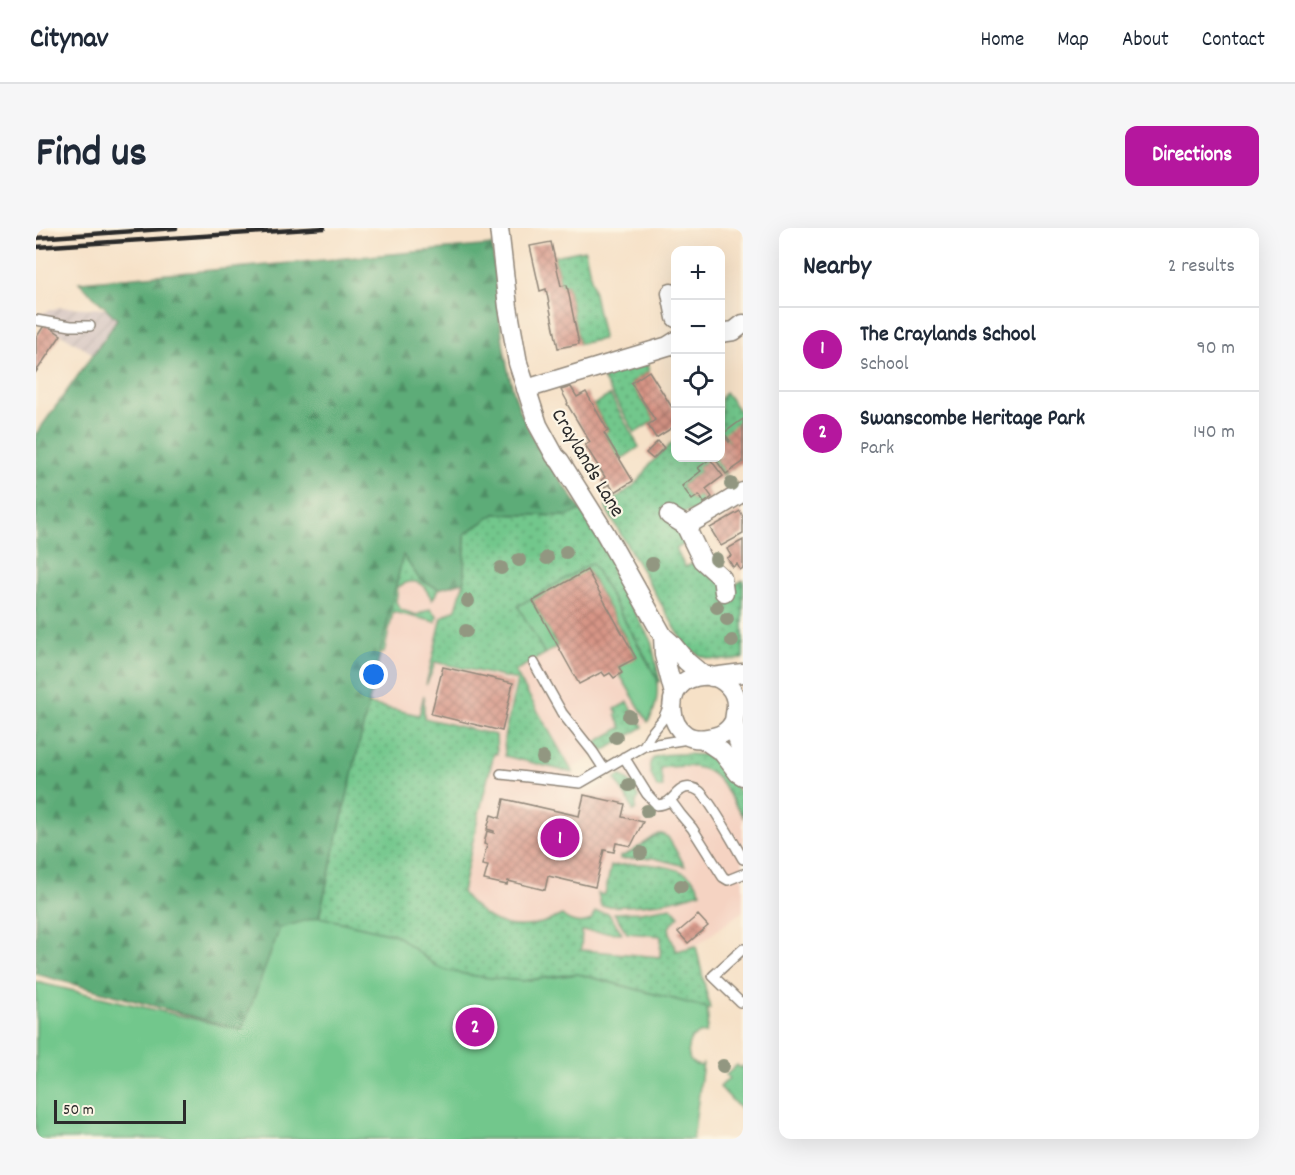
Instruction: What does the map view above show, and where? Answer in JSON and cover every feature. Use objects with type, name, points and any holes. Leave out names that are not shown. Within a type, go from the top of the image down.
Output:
[{"type":"street","name":"Craylands Lane","points":[[499,228],[516,354],[535,419],[555,456],[560,460],[590,507],[663,636],[686,661],[708,676],[722,680],[730,687],[738,709],[743,759]]},
{"type":"street","points":[[725,332],[734,331],[743,324]]},
{"type":"street","points":[[526,389],[671,344]]},
{"type":"street","points":[[686,526],[743,492]]},
{"type":"street","points":[[669,515],[686,526],[703,562],[722,578],[724,592]]},
{"type":"street","name":"Craylands Lane","points":[[663,636],[664,655],[674,694],[672,707],[677,724],[682,732],[722,752],[743,776]]},
{"type":"street","points":[[674,694],[685,681],[692,678],[743,673]]},
{"type":"street","points":[[698,738],[722,735],[727,731],[738,709]]},
{"type":"lane","points":[[36,320],[71,326],[90,326]]},
{"type":"lane","points":[[534,663],[562,713],[593,752],[603,769]]},
{"type":"lane","points":[[644,746],[663,718],[674,694]]},
{"type":"lane","points":[[501,774],[580,783],[644,746],[698,738]]},
{"type":"lane","points":[[624,757],[647,794],[659,805],[670,800],[685,788],[700,792],[743,860]]},
{"type":"lane","points":[[670,800],[692,828],[723,878],[728,880],[743,874]]},
{"type":"lane","points":[[743,949],[713,976],[740,1002],[743,1002]]},
{"type":"shaded area","points":[[60,307],[107,309],[117,319],[93,354],[36,320],[36,315]]},
{"type":"shaded area","points":[[403,554],[439,589],[464,582],[592,563],[657,677],[658,695],[652,715],[641,729],[571,769],[584,794],[645,760],[657,756],[683,754],[704,755],[717,761],[743,798],[743,911],[696,946],[710,1009],[583,975],[319,917]]},
{"type":"green space","points":[[492,245],[504,348],[519,408],[539,448],[581,510],[567,516],[495,514],[465,534],[464,582],[439,589],[420,580],[403,555],[319,917],[280,928],[242,1030],[36,974],[36,434],[117,319],[79,282]]},
{"type":"green space","points":[[585,250],[603,337],[579,344],[567,285],[561,286],[554,256]]},
{"type":"green space","points":[[647,364],[649,371],[631,383],[655,420],[635,433],[602,377]]},
{"type":"green space","points":[[725,392],[743,416],[743,420],[729,442],[725,440]]},
{"type":"green space","points":[[610,395],[639,447],[620,460],[604,433],[608,430],[593,405]]},
{"type":"green space","points":[[671,444],[671,462],[706,462],[699,467],[701,471],[682,486],[692,499],[699,495],[704,502],[708,500],[714,506],[681,513],[675,524],[686,543],[676,549],[685,567],[696,562],[730,588],[743,580],[743,659],[712,659],[698,655],[685,645],[605,507],[634,485],[650,464]]},
{"type":"green space","points":[[712,462],[717,462],[726,474],[723,474],[723,477]]},
{"type":"green space","points":[[581,510],[614,566],[611,569],[651,641],[660,681],[657,682],[657,677],[592,563],[518,606],[545,654],[515,671],[573,773],[505,756],[504,738],[517,680],[435,662],[426,685],[442,617],[456,609],[464,582],[465,534],[495,514],[567,516]]},
{"type":"green space","points":[[403,554],[420,580],[439,589],[432,600],[426,589],[419,583],[410,582],[398,587],[396,602],[401,610],[417,615],[430,609],[437,615],[436,622],[393,612],[384,653],[380,653]]},
{"type":"green space","points":[[592,563],[657,679],[656,701],[648,722],[620,675],[622,673],[619,667],[636,657],[588,571],[533,601],[558,646],[545,654],[518,606]]},
{"type":"green space","points":[[424,695],[424,718],[496,735],[497,754],[494,753],[462,892],[467,899],[497,922],[518,926],[540,924],[562,915],[572,921],[584,922],[591,920],[595,912],[608,913],[622,933],[582,931],[581,950],[660,957],[661,936],[627,933],[614,913],[671,907],[679,916],[669,927],[671,938],[677,951],[696,946],[710,1009],[583,975],[572,974],[522,981],[448,971],[436,966],[396,935],[319,917],[368,704],[419,715]]},
{"type":"green space","points":[[628,702],[643,727],[602,752],[596,742],[622,727],[615,715],[618,713],[615,709]]},
{"type":"green space","points":[[672,754],[704,755],[722,765],[743,798],[743,817],[719,781],[703,769],[678,766],[660,768],[663,787],[657,788],[650,770],[650,764],[656,757]]},
{"type":"green space","points":[[621,775],[629,781],[639,797],[636,810],[633,811],[615,779]]},
{"type":"green space","points":[[658,834],[668,837],[685,866],[653,858],[620,859],[620,857]]},
{"type":"green space","points":[[653,865],[677,870],[692,877],[701,892],[651,904],[601,906],[598,893],[605,894],[611,866]]},
{"type":"green space","points":[[319,917],[396,935],[436,966],[448,971],[522,981],[578,974],[707,1008],[706,1033],[692,1038],[688,1046],[690,1061],[702,1066],[703,1063],[693,1139],[36,1139],[36,982],[242,1030],[280,928]]},
{"type":"green space","points":[[737,1065],[740,1068],[743,1066],[743,1112],[720,1087],[729,1078],[726,1075]]},
{"type":"building","points":[[551,242],[561,286],[567,285],[579,344],[558,348],[546,289],[540,291],[530,246]]},
{"type":"building","points":[[45,324],[61,335],[36,372],[36,338]]},
{"type":"building","points":[[649,371],[671,406],[671,429],[656,438],[648,425],[655,420],[631,383]]},
{"type":"building","points":[[571,387],[577,397],[586,392],[608,431],[604,433],[633,481],[615,492],[609,484],[605,487],[601,480],[605,477],[585,445],[590,442],[561,390]]},
{"type":"building","points":[[743,419],[743,462],[726,474],[717,462],[725,462],[725,436],[730,441],[725,432]]},
{"type":"building","points":[[658,441],[664,448],[653,459],[646,453]]},
{"type":"building","points":[[706,462],[712,462],[723,476],[706,489],[712,497],[704,503],[699,495],[692,500],[682,486],[701,471],[698,468]]},
{"type":"building","points":[[740,511],[743,517],[743,534],[721,546],[710,528]]},
{"type":"building","points":[[743,540],[743,568],[740,570],[737,564],[733,567],[727,558],[731,556],[727,549]]},
{"type":"building","points":[[587,570],[636,658],[619,667],[622,673],[614,678],[610,673],[605,676],[602,672],[579,684],[533,601]]},
{"type":"building","points":[[443,667],[513,683],[502,731],[431,714]]},
{"type":"building","points":[[584,795],[625,804],[622,817],[643,822],[631,846],[616,843],[614,852],[604,850],[595,887],[548,876],[545,890],[508,881],[507,885],[484,880],[488,866],[482,865],[487,845],[484,844],[487,831],[494,833],[487,829],[491,815],[500,818],[504,799],[579,816]]},
{"type":"building","points":[[698,915],[708,926],[688,943],[678,932]]},
{"type":"railway","points":[[36,238],[176,228]]},
{"type":"railway","points":[[36,247],[324,228]]},
{"type":"place","name":"The Craylands School","points":[[560,838]]},
{"type":"place","name":"Swanscombe Heritage Park","points":[[475,1027]]}]
